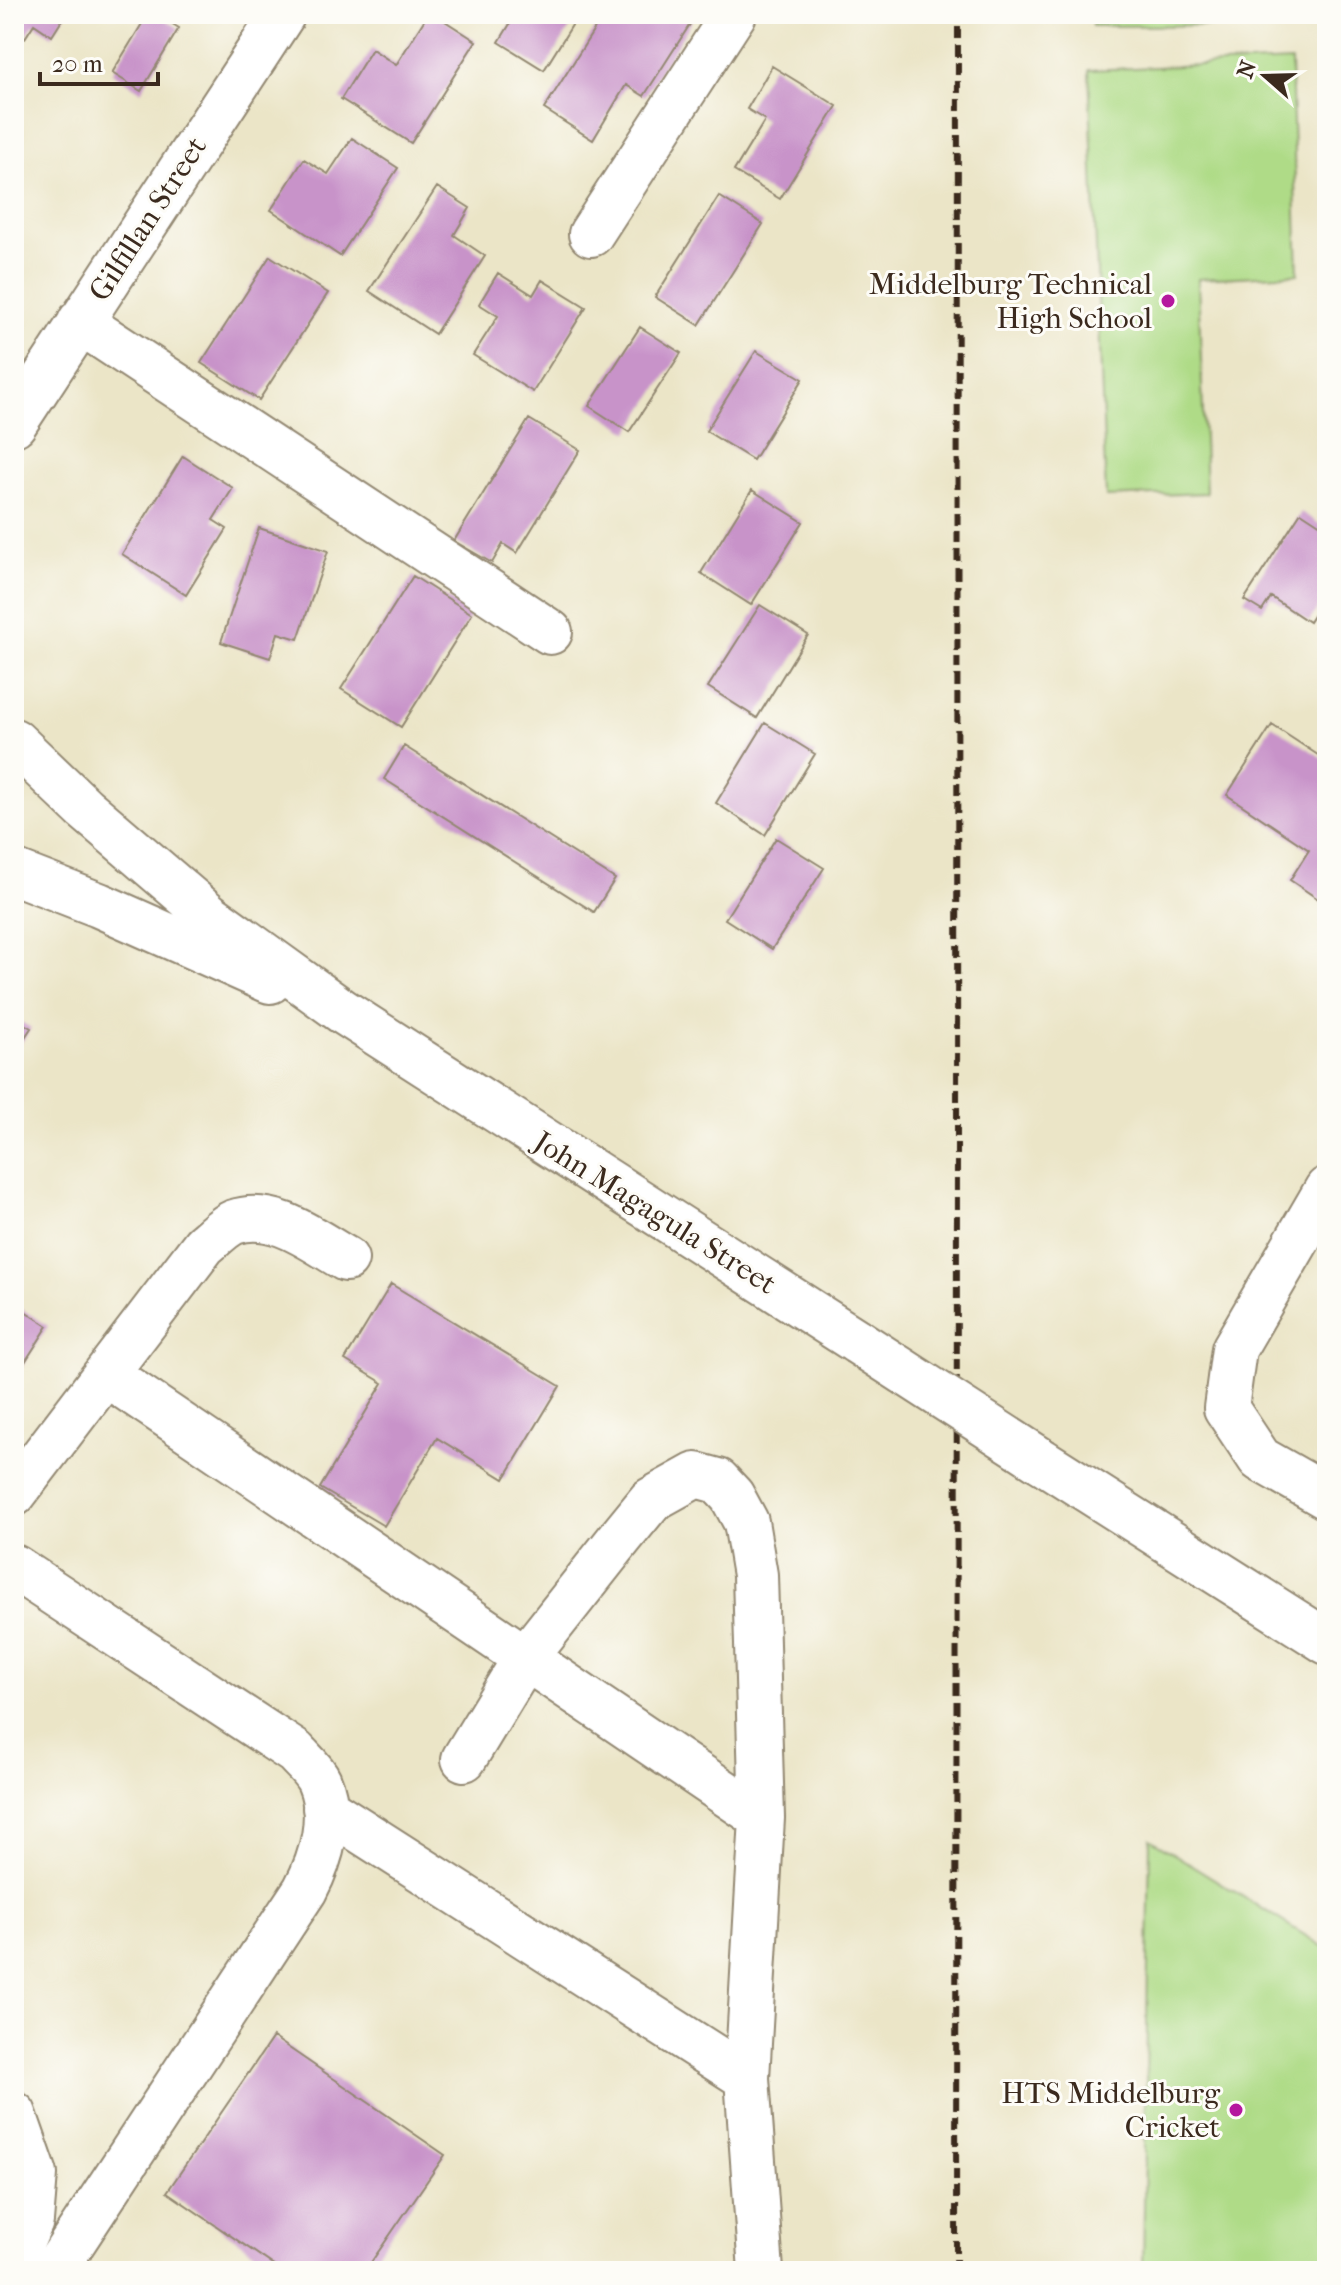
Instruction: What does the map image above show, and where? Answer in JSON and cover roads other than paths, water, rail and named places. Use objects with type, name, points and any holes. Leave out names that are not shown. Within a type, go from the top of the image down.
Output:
[{"type":"street","name":"Gilfillan Street","points":[[14,424],[283,14]]},
{"type":"street","points":[[591,234],[734,14]]},
{"type":"street","points":[[80,322],[550,632]]},
{"type":"street","name":"John Magagula Street","points":[[14,741],[84,808],[209,915],[342,1011],[1327,1642]]},
{"type":"street","points":[[14,872],[85,899],[342,1011]]},
{"type":"street","points":[[1327,1189],[1234,1349],[1226,1408],[1260,1459],[1327,1497]]},
{"type":"street","points":[[14,1494],[204,1245],[233,1222],[260,1218],[283,1224],[346,1259]]},
{"type":"street","points":[[106,1374],[762,1818]]},
{"type":"street","points":[[464,1759],[526,1657],[651,1500],[696,1475],[718,1481],[732,1496],[746,1522],[755,1575],[762,1818],[747,2078],[761,2271]]},
{"type":"street","points":[[14,1567],[295,1752],[318,1779],[325,1808],[322,1859],[305,1890],[54,2271]]},
{"type":"street","points":[[325,1808],[747,2078]]},
{"type":"street","points":[[14,2114],[35,2174],[31,2221],[14,2259]]},
{"type":"railway","points":[[956,2271],[958,14]]},
{"type":"place","name":"Middelburg Technical High School","points":[[1168,301]]},
{"type":"place","name":"HTS Middelburg Cricket","points":[[1236,2110]]}]
